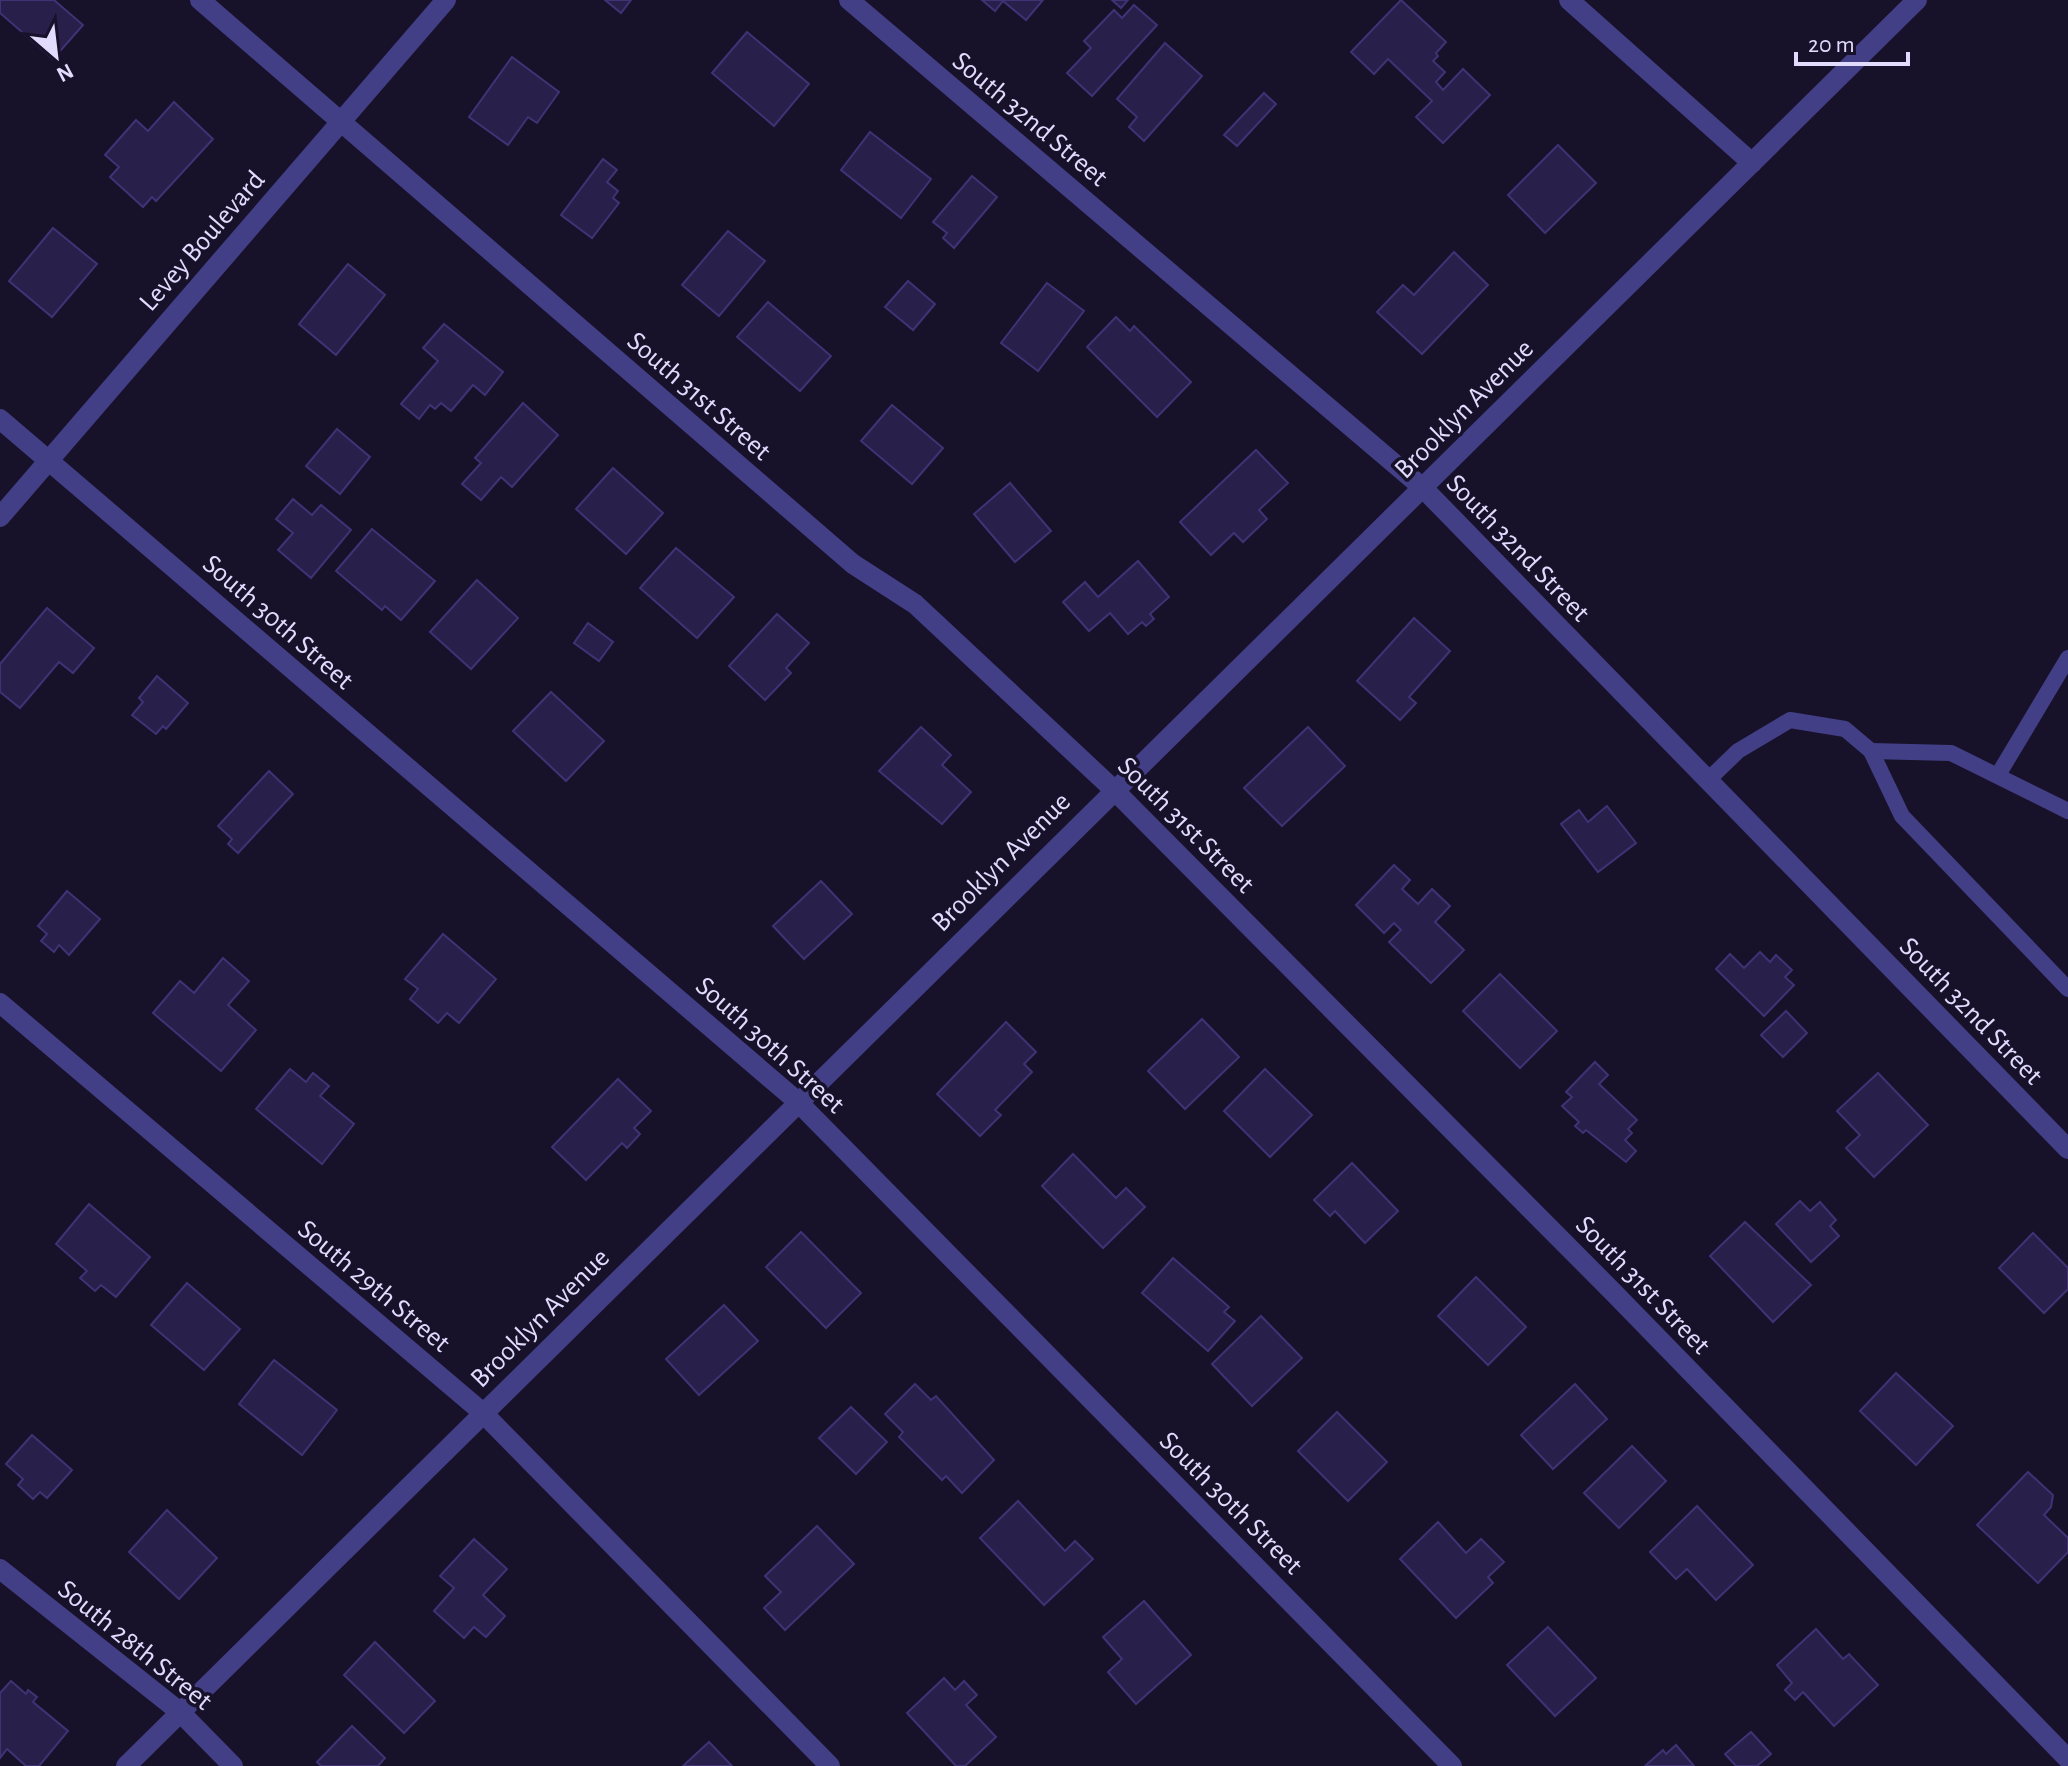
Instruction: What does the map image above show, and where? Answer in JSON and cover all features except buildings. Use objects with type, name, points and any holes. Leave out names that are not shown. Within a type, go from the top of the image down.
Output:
[{"type":"street","name":"South 31st Street","points":[[200,0],[853,564],[915,604],[1113,789],[1614,1293],[2068,1759]]},
{"type":"street","name":"Levey Boulevard","points":[[0,517],[446,0]]},
{"type":"street","name":"South 32nd Street","points":[[849,0],[1423,488],[2068,1149]]},
{"type":"street","points":[[1569,0],[1752,163]]},
{"type":"street","name":"Brooklyn Avenue","points":[[126,1766],[1113,789],[1917,0]]},
{"type":"street","name":"South 30th Street","points":[[0,419],[797,1101],[1452,1766]]},
{"type":"street","name":"South 29th Street","points":[[0,1003],[482,1412],[830,1766]]},
{"type":"street","name":"South 28th Street","points":[[0,1569],[180,1712],[233,1766]]},
{"type":"lane","points":[[1998,775],[2068,658]]},
{"type":"lane","points":[[1708,780],[1738,751],[1790,720],[1845,729],[1871,751],[1902,816],[2068,989]]},
{"type":"lane","points":[[1871,751],[1951,753],[2068,811]]}]
